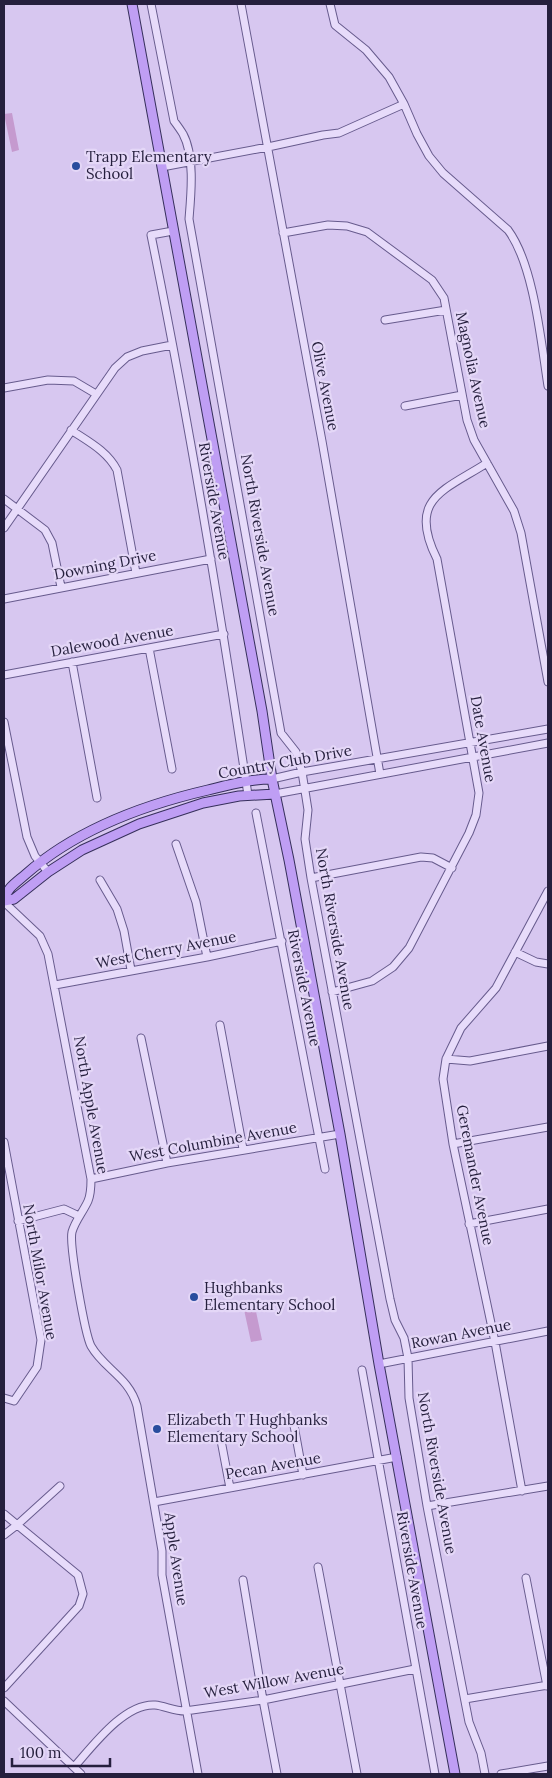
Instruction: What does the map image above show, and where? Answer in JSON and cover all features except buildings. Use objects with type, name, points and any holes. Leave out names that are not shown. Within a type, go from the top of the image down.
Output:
[{"type":"main road","name":"North Riverside Avenue","points":[[132,4],[260,702],[272,779],[291,870],[340,1134],[379,1364],[455,1774]]},
{"type":"main road","name":"Country Club Drive","points":[[272,779],[246,781],[172,799],[120,817],[66,844],[40,862],[6,891],[4,901],[14,899],[48,872],[82,850],[139,824],[203,803],[244,796],[275,794]]},
{"type":"street","name":"North Riverside Avenue","points":[[151,4],[174,121],[184,135],[189,161],[192,180],[189,219],[281,733],[296,752],[302,772],[308,810],[305,839],[311,878],[390,1299],[395,1320],[404,1338],[408,1358],[409,1398],[427,1506],[469,1722],[481,1753],[485,1774]]},
{"type":"street","name":"Olive Avenue","points":[[241,4],[324,451],[380,774]]},
{"type":"street","points":[[330,4],[336,25],[366,50],[389,77],[404,104],[416,134],[429,156],[443,173],[508,230],[516,241],[531,289],[548,386]]},
{"type":"street","points":[[162,167],[339,133],[404,104]]},
{"type":"street","name":"Magnolia Avenue","points":[[283,233],[328,225],[347,226],[367,232],[432,280],[444,298],[467,420],[474,440],[514,511],[521,533],[548,682]]},
{"type":"street","name":"Riverside Avenue","points":[[173,231],[152,235],[224,634],[246,781],[244,796]]},
{"type":"street","points":[[385,320],[446,310]]},
{"type":"street","points":[[4,528],[115,368],[127,357],[142,351],[172,345]]},
{"type":"street","points":[[4,388],[48,380],[74,381],[96,394]]},
{"type":"street","points":[[405,406],[462,395]]},
{"type":"street","points":[[71,430],[112,459],[117,470],[136,573]]},
{"type":"street","name":"Date Avenue","points":[[332,992],[372,981],[393,967],[409,948],[452,868],[476,815],[479,793],[470,742],[437,559],[425,528],[427,510],[437,495],[487,462]]},
{"type":"street","points":[[4,499],[45,530],[52,543],[61,587]]},
{"type":"street","name":"Downing Drive","points":[[4,599],[211,559]]},
{"type":"street","name":"Dalewood Avenue","points":[[4,675],[224,634]]},
{"type":"street","points":[[149,648],[172,769]]},
{"type":"street","points":[[72,662],[98,798]]},
{"type":"street","points":[[4,722],[26,837],[35,856],[48,872]]},
{"type":"street","name":"Country Club Drive","points":[[272,779],[302,772],[548,729]]},
{"type":"street","name":"Country Club Drive","points":[[275,794],[548,743]]},
{"type":"street","name":"Riverside Avenue","points":[[256,813],[325,1169]]},
{"type":"street","points":[[176,844],[196,902],[207,957]]},
{"type":"street","points":[[311,878],[421,856],[433,858],[452,868]]},
{"type":"street","points":[[100,880],[119,916],[124,931],[131,970]]},
{"type":"street","name":"Geremander Avenue","points":[[522,1491],[496,1342],[453,1144],[443,1078],[446,1060],[461,1028],[496,988],[548,891]]},
{"type":"street","name":"North Apple Avenue","points":[[4,901],[40,936],[48,954],[91,1179],[88,1200],[74,1226],[71,1240],[88,1336],[96,1353],[134,1394],[148,1458]]},
{"type":"street","name":"West Cherry Avenue","points":[[55,985],[282,941]]},
{"type":"street","points":[[515,952],[536,962],[548,964]]},
{"type":"street","points":[[220,1025],[243,1149]]},
{"type":"street","points":[[141,1038],[168,1163]]},
{"type":"street","points":[[446,1060],[470,1061],[548,1046]]},
{"type":"street","points":[[453,1144],[548,1127]]},
{"type":"street","name":"West Columbine Avenue","points":[[91,1179],[243,1149],[340,1134]]},
{"type":"street","name":"North Milor Avenue","points":[[4,1142],[41,1340],[37,1367],[14,1401],[4,1398]]},
{"type":"street","points":[[18,1221],[64,1209],[79,1216]]},
{"type":"street","points":[[469,1224],[548,1209]]},
{"type":"street","name":"Rowan Avenue","points":[[379,1364],[548,1331]]},
{"type":"street","name":"Riverside Avenue","points":[[362,1370],[435,1774]]},
{"type":"street","points":[[293,1420],[303,1475]]},
{"type":"street","points":[[220,1435],[230,1488]]},
{"type":"street","name":"Pecan Avenue","points":[[154,1502],[397,1457]]},
{"type":"street","name":"Apple Avenue","points":[[148,1458],[162,1551],[162,1575],[185,1711]]},
{"type":"street","points":[[4,1535],[60,1486]]},
{"type":"street","points":[[427,1506],[548,1486]]},
{"type":"street","points":[[4,1514],[78,1575],[83,1594],[79,1606],[4,1688]]},
{"type":"street","points":[[318,1567],[357,1774]]},
{"type":"street","points":[[465,1700],[548,1686],[526,1578]]},
{"type":"street","points":[[242,1580],[262,1700],[277,1774]]},
{"type":"street","name":"West Willow Avenue","points":[[74,1767],[109,1728],[138,1708],[155,1705],[176,1711],[185,1711],[262,1700],[415,1669]]},
{"type":"street","points":[[4,1701],[81,1774]]},
{"type":"street","points":[[185,1711],[198,1774]]},
{"type":"street","points":[[501,1774],[548,1766]]},
{"type":"shaded area","points":[[12,113],[19,150],[12,152],[4,114]]},
{"type":"shaded area","points":[[254,1302],[262,1340],[251,1342],[243,1305]]},
{"type":"place","name":"Trapp Elementary School","points":[[76,166]]},
{"type":"place","name":"Hughbanks Elementary School","points":[[194,1297]]},
{"type":"place","name":"Elizabeth T Hughbanks Elementary School","points":[[157,1429]]}]
